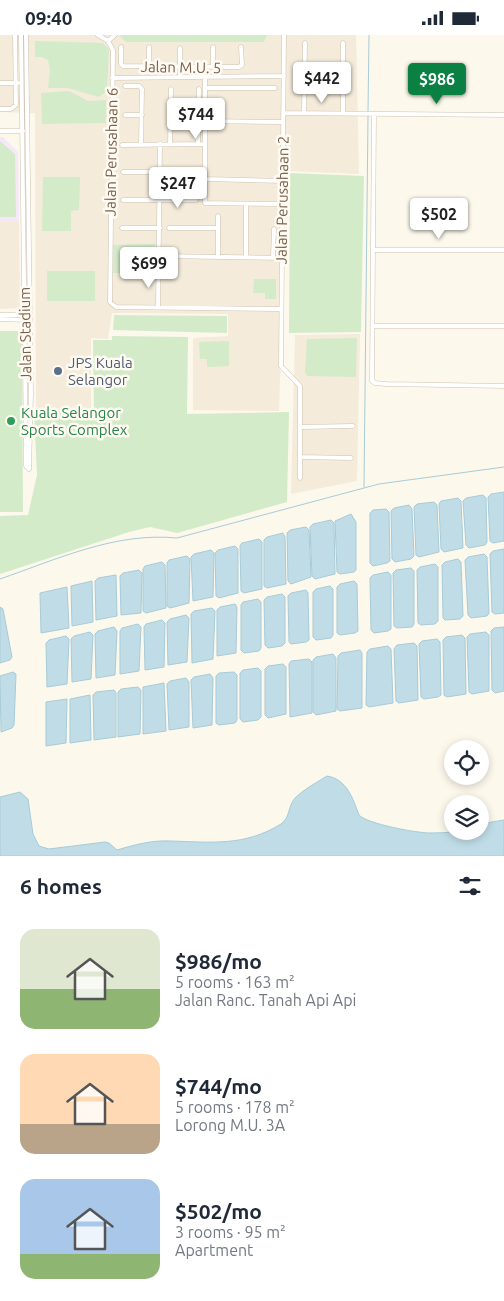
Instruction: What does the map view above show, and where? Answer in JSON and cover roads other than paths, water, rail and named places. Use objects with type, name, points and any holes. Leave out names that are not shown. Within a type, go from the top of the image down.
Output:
[{"type":"street","points":[[0,109],[14,108],[16,83],[15,35]]},
{"type":"street","name":"Jalan Stadium","points":[[21,35],[25,131],[29,469],[26,466],[27,317]]},
{"type":"street","name":"Jalan Stadium","points":[[24,83],[26,35]]},
{"type":"street","points":[[98,35],[108,41],[115,35]]},
{"type":"street","name":"Jalan Perusahaan 2","points":[[284,35],[281,366],[300,386],[300,427]]},
{"type":"street","name":"Jalan Perusahaan 6","points":[[108,41],[113,50],[109,300],[116,307],[158,307]]},
{"type":"street","points":[[304,113],[305,43]]},
{"type":"street","points":[[343,43],[343,113]]},
{"type":"street","name":"Jalan M.U. 5","points":[[121,47],[122,65],[149,67],[241,67],[241,47]]},
{"type":"street","points":[[149,47],[149,67]]},
{"type":"street","points":[[213,47],[213,67]]},
{"type":"street","points":[[180,48],[180,77]]},
{"type":"street","points":[[112,78],[284,75]]},
{"type":"street","points":[[205,77],[205,203],[282,204]]},
{"type":"street","points":[[0,83],[24,83]]},
{"type":"street","points":[[125,86],[139,86],[142,89],[142,144]]},
{"type":"street","points":[[205,88],[275,88]]},
{"type":"street","points":[[170,144],[171,89]]},
{"type":"street","points":[[198,144],[199,89]]},
{"type":"street","points":[[283,113],[504,115]]},
{"type":"street","points":[[372,114],[374,383],[504,386]]},
{"type":"street","points":[[125,115],[142,115]]},
{"type":"street","points":[[205,121],[283,122]]},
{"type":"street","points":[[0,131],[25,131]]},
{"type":"street","points":[[160,144],[158,307],[281,309]]},
{"type":"street","points":[[122,145],[205,144]]},
{"type":"street","points":[[124,172],[196,172]]},
{"type":"street","points":[[205,179],[283,181]]},
{"type":"street","points":[[123,200],[196,200]]},
{"type":"street","points":[[246,204],[246,257]]},
{"type":"street","points":[[218,216],[218,257]]},
{"type":"street","points":[[122,229],[160,228]]},
{"type":"street","points":[[169,228],[218,228]]},
{"type":"street","points":[[273,258],[274,229]]},
{"type":"street","points":[[374,250],[504,250]]},
{"type":"street","points":[[160,256],[282,258]]},
{"type":"street","points":[[0,315],[27,317]]},
{"type":"street","points":[[0,319],[27,317]]},
{"type":"street","points":[[374,327],[504,326]]},
{"type":"street","points":[[300,478],[300,427],[353,426]]},
{"type":"street","points":[[300,457],[351,458]]},
{"type":"water","points":[[504,492],[504,541],[493,543],[490,541],[488,497],[491,494]]},
{"type":"water","points":[[483,495],[486,498],[487,542],[485,545],[469,548],[466,545],[463,501],[466,498]]},
{"type":"water","points":[[458,498],[461,501],[463,548],[444,552],[441,549],[439,504],[441,501]]},
{"type":"water","points":[[434,502],[437,505],[439,552],[419,557],[416,555],[414,507],[417,504]]},
{"type":"water","points":[[409,505],[412,509],[414,556],[411,559],[395,562],[392,559],[391,511],[394,508]]},
{"type":"water","points":[[386,509],[389,512],[390,561],[373,566],[370,563],[370,513],[373,510]]},
{"type":"water","points":[[351,514],[356,522],[356,570],[340,574],[337,572],[335,521]]},
{"type":"water","points":[[331,520],[334,523],[335,574],[315,579],[312,576],[310,527],[313,524]]},
{"type":"water","points":[[306,527],[309,530],[311,577],[291,584],[288,581],[287,533],[290,530]]},
{"type":"water","points":[[283,533],[285,537],[286,584],[267,588],[264,586],[264,540],[267,537]]},
{"type":"water","points":[[259,539],[262,542],[262,589],[244,593],[241,591],[240,546],[242,543]]},
{"type":"water","points":[[235,546],[238,549],[238,593],[219,598],[216,596],[215,553],[218,550]]},
{"type":"water","points":[[504,549],[504,613],[495,614],[492,612],[490,554],[493,551]]},
{"type":"water","points":[[211,550],[214,553],[213,597],[193,601],[191,557],[194,554]]},
{"type":"water","points":[[484,554],[487,557],[489,613],[487,616],[471,618],[468,615],[465,560],[468,557]]},
{"type":"water","points":[[187,556],[190,559],[189,603],[170,608],[167,606],[167,563],[169,560]]},
{"type":"water","points":[[458,559],[461,562],[463,616],[460,619],[445,620],[443,618],[442,565],[445,562]]},
{"type":"water","points":[[162,562],[165,565],[166,608],[146,613],[143,611],[143,569],[145,566]]},
{"type":"water","points":[[435,564],[438,567],[438,621],[435,624],[421,625],[418,623],[417,570],[420,567]]},
{"type":"water","points":[[411,568],[414,571],[414,624],[412,627],[397,628],[394,626],[393,573],[396,570]]},
{"type":"water","points":[[139,570],[142,573],[141,613],[121,615],[120,576],[123,573]]},
{"type":"water","points":[[388,572],[391,575],[391,629],[374,633],[371,630],[370,578],[373,575]]},
{"type":"water","points":[[116,575],[117,616],[96,620],[95,581],[98,578]]},
{"type":"water","points":[[92,581],[93,622],[72,626],[71,586]]},
{"type":"water","points":[[354,581],[357,584],[358,631],[340,635],[337,633],[337,587],[340,584]]},
{"type":"water","points":[[330,586],[333,589],[333,635],[331,638],[316,640],[313,637],[313,592],[316,589]]},
{"type":"water","points":[[67,587],[69,628],[41,633],[40,593]]},
{"type":"water","points":[[306,590],[308,593],[309,640],[291,644],[289,642],[288,596],[291,593]]},
{"type":"water","points":[[282,594],[285,597],[285,643],[282,646],[268,648],[265,645],[264,600],[267,597]]},
{"type":"water","points":[[258,599],[261,602],[261,648],[259,651],[244,653],[241,650],[241,605],[243,602]]},
{"type":"water","points":[[235,604],[237,607],[236,653],[217,656],[217,610],[220,607]]},
{"type":"water","points":[[0,607],[3,609],[12,657],[10,660],[0,663]]},
{"type":"water","points":[[212,608],[215,611],[213,659],[192,663],[191,614],[194,611]]},
{"type":"water","points":[[186,615],[189,618],[187,662],[168,665],[167,622],[170,619]]},
{"type":"water","points":[[162,620],[165,623],[164,667],[145,670],[144,627],[146,624]]},
{"type":"water","points":[[138,624],[141,627],[139,671],[120,674],[120,631],[122,628]]},
{"type":"water","points":[[114,627],[117,631],[115,675],[96,678],[95,634],[98,631]]},
{"type":"water","points":[[504,627],[504,691],[495,693],[492,690],[491,631],[494,628]]},
{"type":"water","points":[[90,632],[93,635],[91,679],[72,682],[71,639],[74,636]]},
{"type":"water","points":[[486,632],[489,635],[489,691],[472,694],[469,692],[467,637],[470,634]]},
{"type":"water","points":[[462,635],[465,638],[466,694],[447,697],[444,695],[443,640],[446,637]]},
{"type":"water","points":[[66,636],[69,639],[67,684],[47,687],[46,643],[49,640]]},
{"type":"water","points":[[437,639],[440,642],[441,695],[424,699],[421,697],[419,644],[422,641]]},
{"type":"water","points":[[414,643],[417,646],[418,700],[399,703],[396,701],[394,649],[397,645]]},
{"type":"water","points":[[388,646],[391,649],[393,703],[369,707],[366,705],[367,652],[370,649]]},
{"type":"water","points":[[360,650],[362,653],[362,708],[340,711],[337,709],[338,656],[341,653]]},
{"type":"water","points":[[333,654],[336,658],[336,711],[316,715],[313,712],[313,660],[316,657]]},
{"type":"water","points":[[309,659],[312,662],[312,713],[290,717],[289,664],[291,661]]},
{"type":"water","points":[[283,664],[286,667],[286,714],[268,718],[265,715],[265,669],[268,666]]},
{"type":"water","points":[[258,668],[261,671],[261,717],[258,720],[243,722],[240,719],[240,673],[243,670]]},
{"type":"water","points":[[13,672],[16,674],[14,725],[12,728],[1,732],[0,676]]},
{"type":"water","points":[[234,672],[237,675],[237,720],[235,723],[219,725],[216,723],[216,676],[219,673]]},
{"type":"water","points":[[210,674],[213,678],[212,725],[193,728],[191,680],[194,677]]},
{"type":"water","points":[[186,678],[189,682],[189,727],[169,730],[167,684],[170,681]]},
{"type":"water","points":[[164,683],[166,731],[143,734],[143,687]]},
{"type":"water","points":[[138,687],[141,690],[140,734],[118,737],[118,692],[121,689]]},
{"type":"water","points":[[114,690],[116,693],[116,737],[94,740],[93,695],[96,692]]},
{"type":"water","points":[[90,695],[91,740],[70,743],[70,699]]},
{"type":"water","points":[[67,699],[66,743],[46,746],[46,702]]},
{"type":"water","points":[[327,776],[334,778],[344,785],[352,796],[359,815],[364,818],[382,825],[430,833],[444,833],[444,840],[489,840],[489,822],[504,820],[504,856],[0,856],[0,797],[20,792],[28,799],[33,834],[39,846],[49,849],[105,842],[117,850],[157,841],[213,842],[254,837],[281,824],[286,819],[295,798]]},
{"type":"waterway","points":[[368,112],[369,35]]},
{"type":"waterway","points":[[364,487],[368,116]]},
{"type":"waterway","points":[[0,579],[109,543],[154,537],[177,538],[379,484],[504,467]]},
{"type":"place","name":"JPS Kuala Selangor","points":[[58,371]]},
{"type":"place","name":"Kuala Selangor Sports Complex","points":[[11,421]]}]
